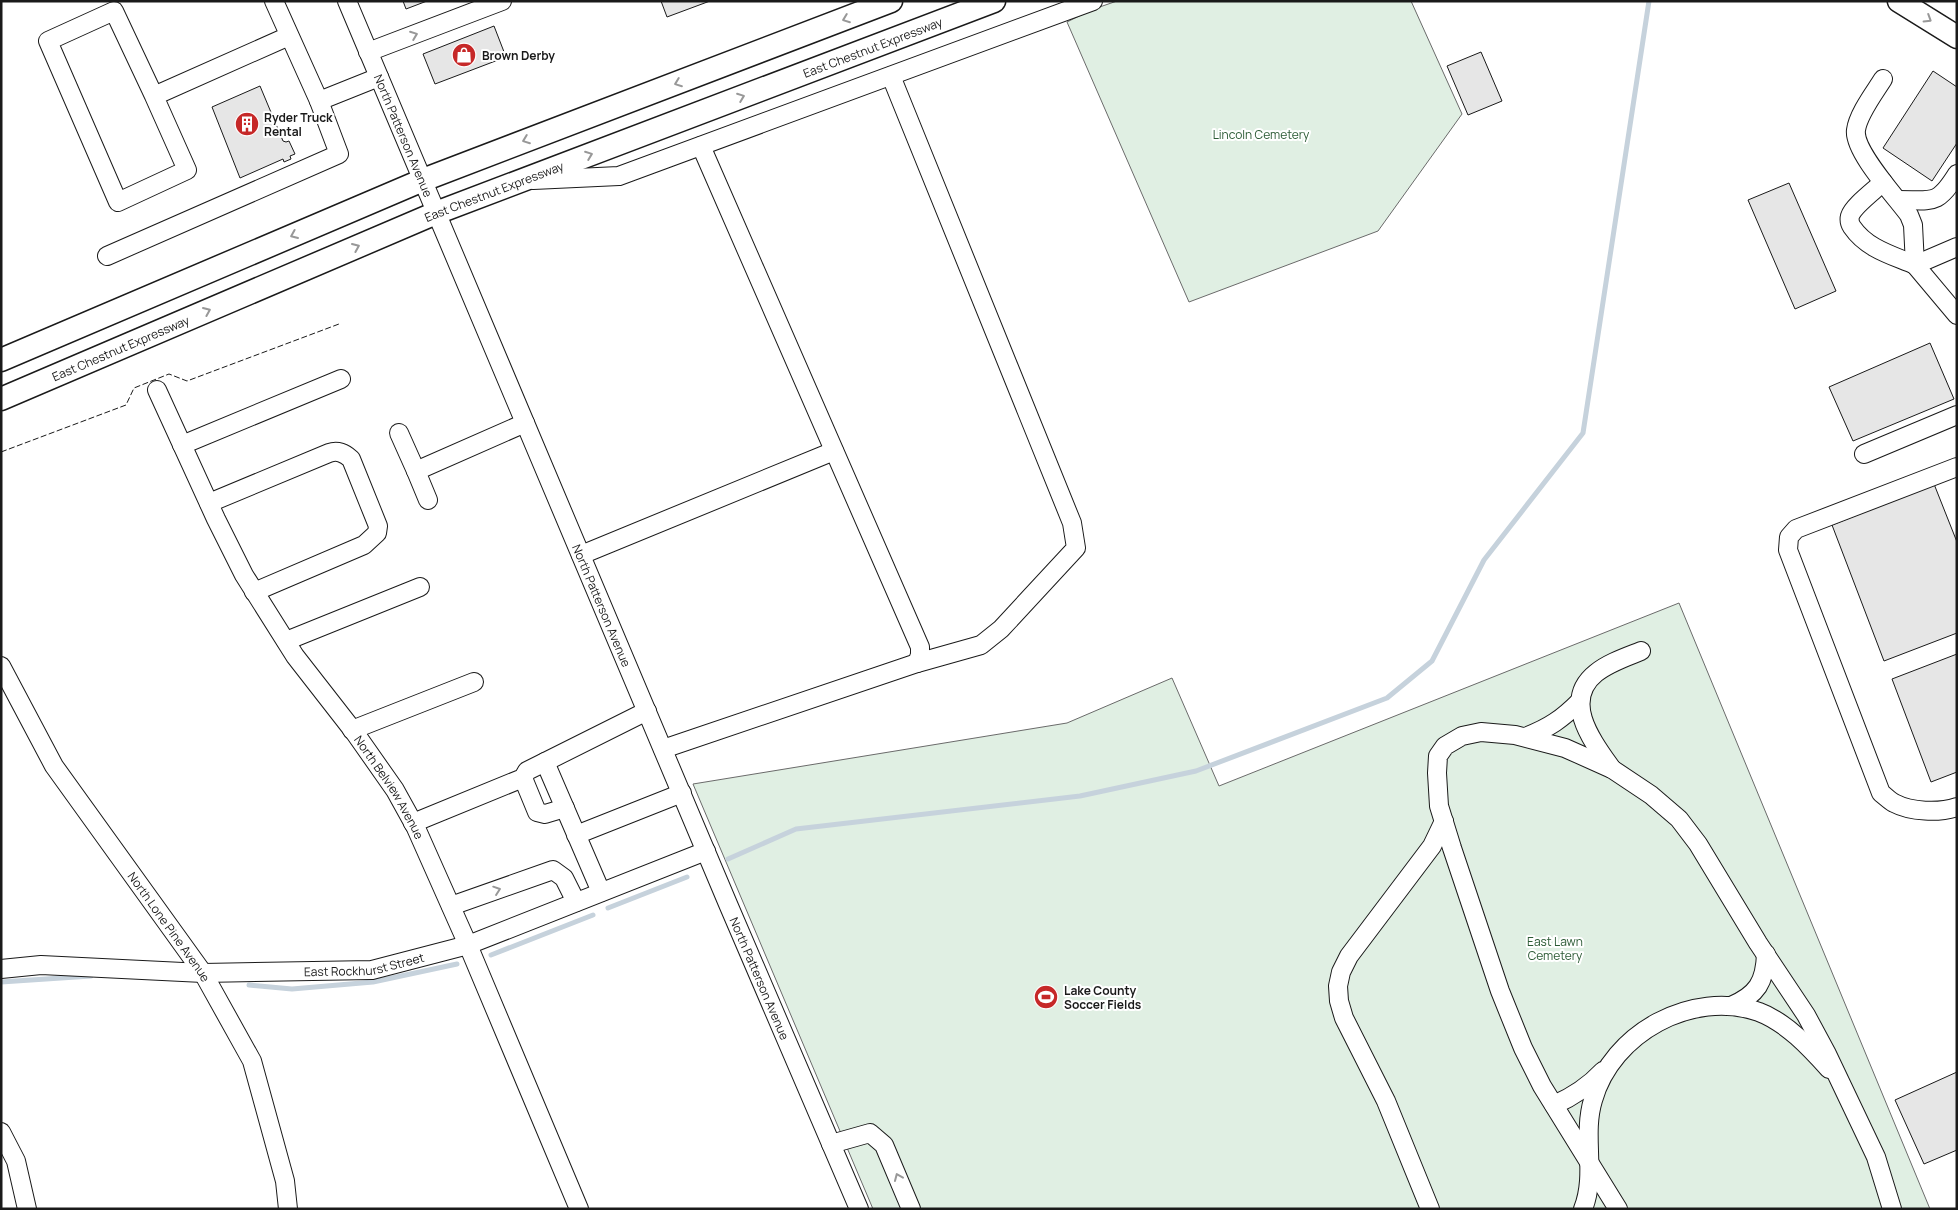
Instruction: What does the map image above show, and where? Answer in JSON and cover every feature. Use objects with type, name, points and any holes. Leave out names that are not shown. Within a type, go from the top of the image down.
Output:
[{"type":"main road","points":[[1,360],[423,180],[891,1]]},
{"type":"main road","name":"East Chestnut Expressway","points":[[1,399],[436,213],[994,1]]},
{"type":"main road","points":[[1899,1],[1957,37]]},
{"type":"street","points":[[107,256],[339,154],[319,102],[274,1]]},
{"type":"street","name":"North Patterson Avenue","points":[[347,1],[858,1209]]},
{"type":"street","points":[[368,52],[502,1]]},
{"type":"street","points":[[520,181],[620,176],[1094,1]]},
{"type":"street","points":[[114,11],[154,96],[187,170],[118,202],[48,41],[114,11]]},
{"type":"street","points":[[154,96],[290,36]]},
{"type":"street","points":[[319,102],[379,76]]},
{"type":"street","points":[[663,749],[916,663],[981,644],[1000,629],[1076,548],[1072,523],[891,76]]},
{"type":"street","points":[[1884,78],[1860,118],[1855,131],[1866,158],[1909,215],[1913,225],[1915,265]]},
{"type":"street","points":[[701,146],[920,647],[920,655],[916,663]]},
{"type":"street","points":[[1898,200],[1931,200],[1940,197],[1957,174]]},
{"type":"street","points":[[1883,182],[1854,210],[1850,217],[1850,223],[1858,236],[1869,246],[1915,265],[1957,315]]},
{"type":"street","points":[[1915,265],[1957,247]]},
{"type":"street","points":[[182,444],[341,379]]},
{"type":"street","name":"North Belview Avenue","points":[[157,390],[209,503],[254,592],[295,656],[395,790],[413,823],[468,945],[579,1209]]},
{"type":"street","points":[[1864,454],[1957,415]]},
{"type":"street","points":[[416,471],[525,423]]},
{"type":"street","points":[[399,433],[428,500]]},
{"type":"street","points":[[209,503],[335,451],[344,453],[351,459],[378,526],[377,533],[364,546],[254,592]]},
{"type":"street","points":[[581,555],[834,451]]},
{"type":"street","points":[[1957,467],[1796,529],[1789,537],[1788,550],[1882,793],[1894,803],[1913,808],[1936,811],[1957,807]]},
{"type":"street","points":[[286,641],[420,587]]},
{"type":"street","points":[[1612,768],[1588,733],[1581,715],[1580,701],[1585,685],[1595,674],[1612,663],[1641,651]]},
{"type":"street","name":"North Lone Pine Avenue","points":[[1,666],[54,766],[203,973],[252,1062],[285,1182],[288,1209]]},
{"type":"street","points":[[352,730],[474,682]]},
{"type":"street","points":[[1525,737],[1543,731],[1562,719],[1580,701]]},
{"type":"street","points":[[413,823],[523,778],[527,771],[647,711]]},
{"type":"street","points":[[1618,1209],[1554,1105],[1523,1048],[1500,991],[1439,806],[1438,756],[1445,746],[1462,736],[1481,732],[1515,735],[1565,748],[1612,768],[1651,795],[1679,819],[1698,844],[1806,1015],[1876,1157],[1892,1209]]},
{"type":"street","points":[[545,762],[601,892]]},
{"type":"street","points":[[523,778],[537,812],[544,814],[565,808]]},
{"type":"street","points":[[576,835],[682,793]]},
{"type":"street","points":[[1430,1209],[1386,1101],[1344,1018],[1339,1001],[1338,986],[1341,972],[1349,956],[1432,846],[1444,821]]},
{"type":"street","name":"East Rockhurst Street","points":[[2,966],[41,965],[203,973],[372,970],[468,945],[706,851]]},
{"type":"street","points":[[451,906],[553,870],[564,878],[576,902]]},
{"type":"street","points":[[1730,1006],[1741,1002],[1760,984],[1765,971],[1766,954]]},
{"type":"street","points":[[1554,1105],[1595,1080],[1647,1028],[1667,1017],[1707,1006],[1730,1006],[1761,1013],[1780,1024],[1800,1040],[1841,1083]]},
{"type":"street","points":[[1583,1209],[1589,1188],[1589,1131],[1592,1101],[1611,1062]]},
{"type":"street","points":[[1,1132],[16,1161],[27,1209]]},
{"type":"street","points":[[831,1144],[870,1133],[884,1145],[912,1209]]},
{"type":"green space","name":"Lincoln Cemetery","points":[[1117,1],[1411,1],[1462,114],[1378,231],[1189,302],[1067,22],[1091,10]]},
{"type":"green space","name":"East Lawn Cemetery","points":[[1679,603],[1930,1209],[873,1209],[693,784],[1067,723],[1172,678],[1219,786]]},
{"type":"building","points":[[403,1],[427,1],[406,9]]},
{"type":"building","points":[[661,1],[710,1],[667,17]]},
{"type":"building","name":"Brown Derby","points":[[494,26],[506,57],[435,84],[423,54]]},
{"type":"building","points":[[1481,52],[1502,101],[1468,115],[1447,66]]},
{"type":"building","points":[[1933,71],[1957,87],[1957,143],[1932,181],[1883,148]]},
{"type":"building","name":"Ryder Truck Rental","points":[[260,86],[283,141],[289,141],[295,154],[290,156],[291,159],[284,162],[283,159],[240,178],[212,107]]},
{"type":"building","points":[[1789,183],[1836,291],[1795,309],[1748,200]]},
{"type":"building","points":[[1930,343],[1954,399],[1853,441],[1829,387]]},
{"type":"building","points":[[1934,484],[1957,542],[1957,633],[1884,661],[1832,525]]},
{"type":"building","points":[[1957,654],[1957,772],[1931,782],[1892,679]]},
{"type":"building","points":[[1957,1072],[1957,1150],[1924,1164],[1895,1100]]},
{"type":"waterway","points":[[728,859],[796,829],[1080,796],[1196,771],[1387,698],[1432,661],[1484,560],[1583,433],[1649,1]]},
{"type":"waterway","points":[[608,908],[687,877]]},
{"type":"waterway","points":[[491,955],[593,915]]},
{"type":"waterway","points":[[249,985],[292,989],[373,982],[457,964]]},
{"type":"waterway","points":[[1,982],[91,976]]},
{"type":"fence","points":[[1,452],[126,405],[134,388],[169,374],[187,381],[339,324]]},
{"type":"place","name":"Brown Derby","points":[[464,55]]},
{"type":"place","name":"Ryder Truck Rental","points":[[247,124]]},
{"type":"place","name":"Lake County Soccer Fields","points":[[1046,997]]}]
